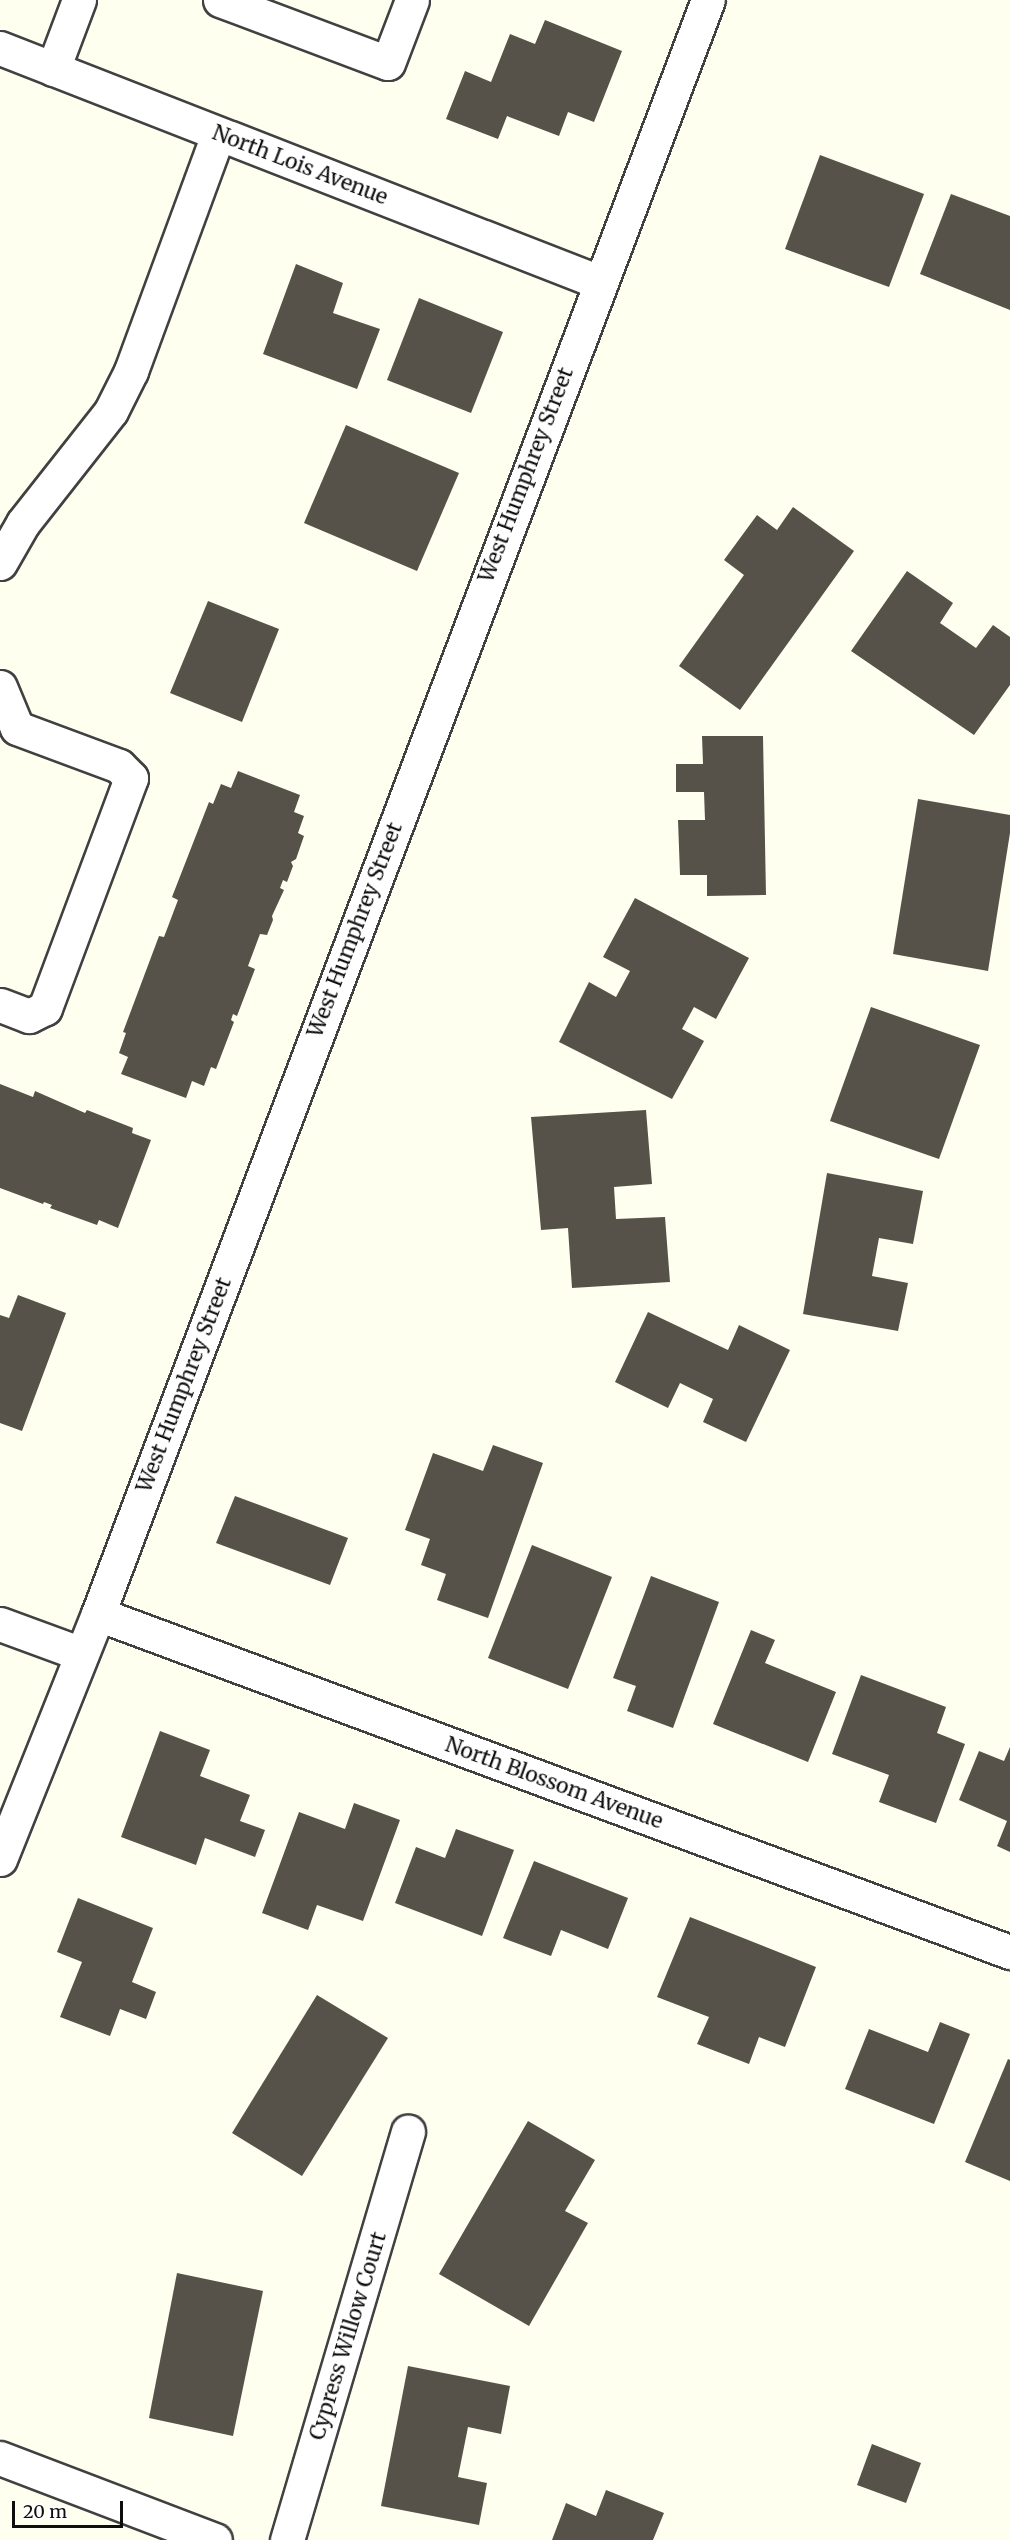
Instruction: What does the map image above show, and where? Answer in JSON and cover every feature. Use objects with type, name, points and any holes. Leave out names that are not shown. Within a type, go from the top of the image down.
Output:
[{"type":"street","points":[[53,69],[79,0]]},
{"type":"street","points":[[220,0],[388,63],[412,0]]},
{"type":"street","name":"West Humphrey Street","points":[[0,1859],[98,1614],[599,282],[708,0]]},
{"type":"street","name":"North Lois Avenue","points":[[0,48],[599,282]]},
{"type":"street","points":[[0,563],[11,530],[111,411],[130,371],[219,134]]},
{"type":"street","points":[[0,687],[17,728],[119,766],[132,778],[45,1008],[29,1016],[0,1005]]},
{"type":"street","name":"North Blossom Avenue","points":[[98,1614],[1010,1952]]},
{"type":"street","points":[[0,1624],[82,1654]]},
{"type":"street","name":"Cypress Willow Court","points":[[287,2540],[408,2133]]},
{"type":"street","points":[[0,2458],[215,2540]]},
{"type":"building","points":[[545,20],[622,51],[594,122],[568,112],[559,136],[507,116],[498,139],[446,119],[465,71],[491,82],[510,34],[535,44]]},
{"type":"building","points":[[820,155],[924,194],[889,287],[785,249]]},
{"type":"building","points":[[951,194],[1010,216],[1010,310],[920,274]]},
{"type":"building","points":[[296,264],[343,283],[333,313],[380,329],[357,389],[263,354]]},
{"type":"building","points":[[419,298],[503,332],[471,413],[387,380]]},
{"type":"building","points":[[346,425],[459,473],[417,571],[304,523]]},
{"type":"building","points":[[793,507],[854,551],[740,710],[679,666],[744,575],[724,560],[757,515],[777,530]]},
{"type":"building","points":[[907,571],[953,603],[940,623],[976,648],[993,625],[1010,637],[1010,685],[974,735],[851,651]]},
{"type":"building","points":[[208,601],[279,629],[242,722],[170,693]]},
{"type":"building","points":[[702,736],[763,736],[766,895],[707,896],[707,875],[680,875],[678,820],[705,820],[704,792],[676,792],[676,764],[703,764]]},
{"type":"building","points":[[238,771],[300,795],[294,812],[304,816],[298,833],[304,836],[296,859],[291,862],[293,866],[287,882],[283,880],[280,888],[284,890],[272,916],[273,920],[267,935],[260,934],[248,966],[255,969],[237,1016],[233,1014],[231,1020],[234,1022],[216,1069],[211,1067],[204,1086],[192,1081],[186,1098],[121,1074],[128,1057],[119,1053],[126,1033],[123,1032],[159,936],[164,937],[178,900],[172,897],[209,802],[213,804],[221,784],[231,788]]},
{"type":"building","points":[[918,799],[1010,815],[1010,833],[988,971],[893,954]]},
{"type":"building","points":[[635,898],[749,958],[716,1019],[694,1007],[682,1029],[704,1041],[672,1099],[559,1042],[589,982],[616,997],[630,971],[603,957]]},
{"type":"building","points":[[871,1007],[980,1045],[939,1159],[830,1121]]},
{"type":"building","points":[[0,1084],[33,1097],[35,1091],[85,1113],[87,1110],[133,1128],[132,1133],[151,1140],[118,1228],[99,1220],[97,1225],[50,1208],[52,1205],[44,1202],[43,1204],[0,1188]]},
{"type":"building","points":[[646,1110],[652,1184],[614,1187],[616,1219],[665,1217],[670,1282],[572,1288],[568,1228],[541,1230],[531,1117]]},
{"type":"building","points":[[827,1173],[923,1191],[913,1244],[879,1238],[872,1276],[908,1283],[898,1331],[803,1314]]},
{"type":"building","points":[[18,1295],[66,1313],[22,1431],[0,1423],[0,1315],[9,1318]]},
{"type":"building","points":[[648,1312],[728,1350],[739,1325],[790,1350],[746,1442],[703,1422],[713,1399],[680,1383],[668,1408],[615,1382]]},
{"type":"building","points":[[493,1445],[543,1463],[488,1618],[437,1600],[446,1574],[421,1565],[430,1539],[405,1530],[433,1453],[483,1471]]},
{"type":"building","points":[[235,1496],[348,1538],[330,1585],[216,1543]]},
{"type":"building","points":[[532,1545],[612,1577],[568,1689],[488,1658]]},
{"type":"building","points":[[651,1576],[719,1602],[673,1728],[627,1711],[636,1686],[613,1678]]},
{"type":"building","points":[[751,1630],[775,1640],[765,1663],[836,1692],[808,1762],[713,1724]]},
{"type":"building","points":[[861,1675],[946,1707],[937,1733],[965,1744],[936,1823],[879,1802],[889,1775],[832,1754]]},
{"type":"building","points":[[160,1731],[210,1750],[200,1776],[250,1795],[240,1821],[265,1830],[255,1857],[205,1838],[196,1865],[121,1837]]},
{"type":"building","points":[[1010,1747],[1010,1852],[997,1846],[1007,1821],[959,1800],[979,1751],[1004,1761]]},
{"type":"building","points":[[354,1803],[400,1820],[363,1921],[317,1905],[308,1930],[262,1913],[299,1812],[345,1829]]},
{"type":"building","points":[[456,1829],[514,1850],[482,1936],[395,1903],[416,1847],[445,1858]]},
{"type":"building","points":[[534,1861],[628,1898],[608,1949],[561,1930],[551,1956],[503,1938]]},
{"type":"building","points":[[78,1898],[153,1928],[132,1982],[156,1992],[146,2019],[120,2009],[110,2036],[60,2017],[82,1962],[57,1952]]},
{"type":"building","points":[[690,1917],[816,1967],[785,2047],[759,2037],[749,2064],[697,2044],[709,2017],[657,1997]]},
{"type":"building","points":[[317,1995],[388,2038],[302,2176],[232,2133]]},
{"type":"building","points":[[940,2022],[970,2034],[934,2124],[845,2089],[869,2029],[928,2052]]},
{"type":"building","points":[[1008,2059],[1010,2060],[1010,2181],[965,2162]]},
{"type":"building","points":[[528,2121],[595,2160],[565,2211],[588,2223],[529,2326],[439,2274]]},
{"type":"building","points":[[177,2273],[263,2291],[233,2436],[149,2418]]},
{"type":"building","points":[[408,2366],[510,2386],[501,2434],[468,2427],[458,2477],[487,2483],[479,2525],[381,2506]]},
{"type":"building","points":[[872,2444],[921,2463],[906,2503],[857,2485]]},
{"type":"building","points":[[606,2490],[664,2513],[653,2540],[552,2540],[566,2503],[596,2516]]}]
